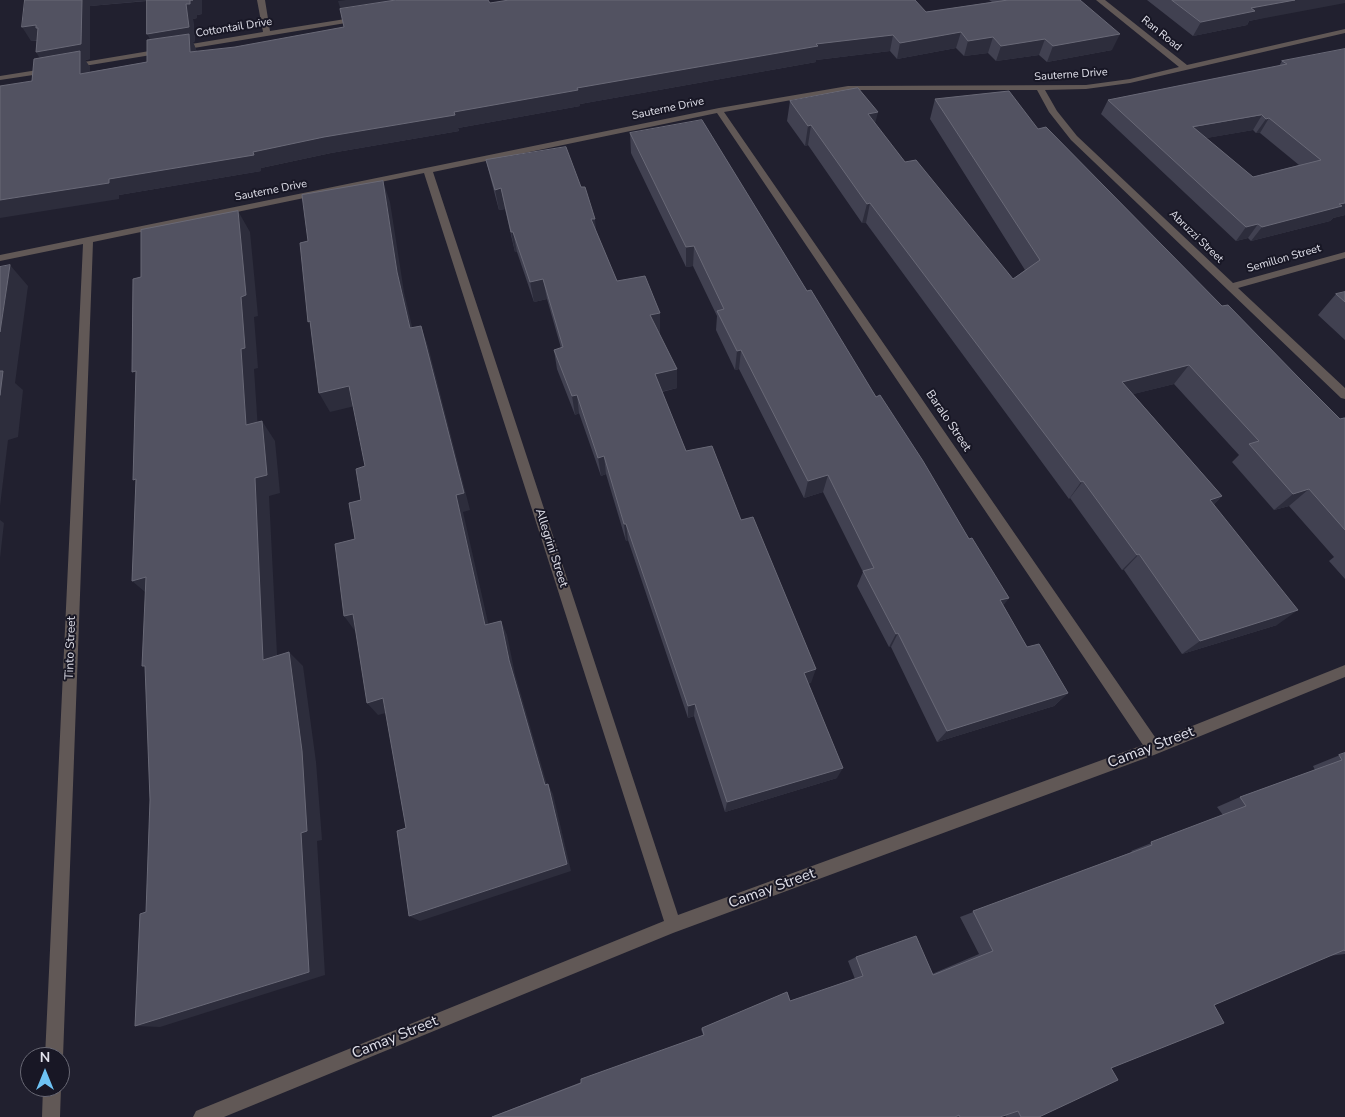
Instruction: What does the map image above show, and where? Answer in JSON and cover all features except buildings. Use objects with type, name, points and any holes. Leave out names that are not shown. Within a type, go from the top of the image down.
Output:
[{"type":"street","points":[[261,0],[267,34]]},
{"type":"street","name":"Ran Road","points":[[1100,0],[1184,67]]},
{"type":"street","name":"Cottontail Drive","points":[[67,67],[364,18]]},
{"type":"street","name":"Sauterne Drive","points":[[0,258],[719,110],[848,88],[1041,89],[1086,87],[1130,81],[1345,31]]},
{"type":"street","points":[[0,78],[57,68]]},
{"type":"street","name":"Abruzzi Street","points":[[1041,89],[1053,112],[1074,138],[1345,395]]},
{"type":"street","name":"Baralo Street","points":[[719,110],[1154,748]]},
{"type":"street","name":"Allegrini Street","points":[[428,171],[673,926]]},
{"type":"street","name":"Tinto Street","points":[[54,1047],[88,240]]},
{"type":"street","name":"Semillon Street","points":[[1230,287],[1345,255]]},
{"type":"street","name":"Camay Street","points":[[202,1117],[673,926],[1154,748],[1345,671]]},
{"type":"street","points":[[51,1117],[52,1097]]}]
